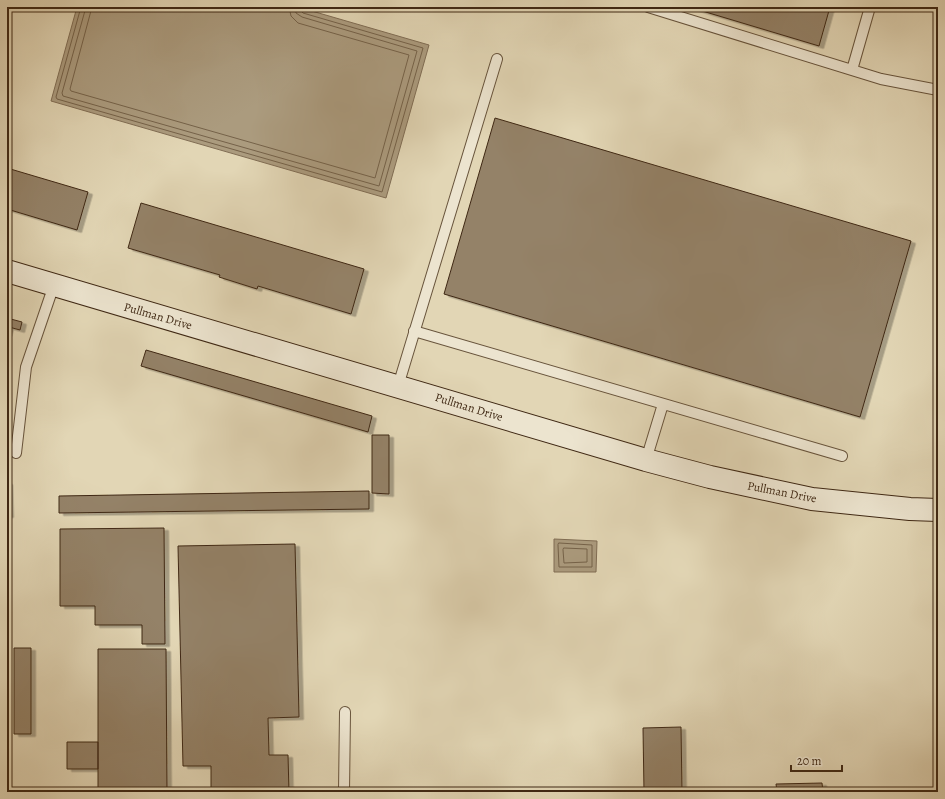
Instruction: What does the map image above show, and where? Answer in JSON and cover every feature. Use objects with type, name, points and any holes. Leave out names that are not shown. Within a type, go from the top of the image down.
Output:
[{"type":"street","name":"Pullman Drive","points":[[7,271],[646,460],[710,477],[812,499],[910,509],[938,510]]},
{"type":"lane","points":[[648,7],[881,79],[938,90]]},
{"type":"lane","points":[[852,70],[870,7]]},
{"type":"lane","points":[[398,386],[497,59]]},
{"type":"lane","points":[[16,453],[26,367],[54,285]]},
{"type":"lane","points":[[414,332],[842,456]]},
{"type":"lane","points":[[646,460],[663,404]]},
{"type":"lane","points":[[344,792],[345,712]]},
{"type":"water","points":[[77,7],[298,7],[429,45],[386,198],[51,101]]},
{"type":"water","points":[[554,539],[597,541],[596,572],[554,572]]},
{"type":"building","points":[[689,7],[830,7],[819,46]]},
{"type":"building","points":[[495,118],[911,241],[860,417],[444,294]]},
{"type":"building","points":[[7,168],[88,192],[77,230],[7,209]]},
{"type":"building","points":[[141,203],[364,269],[351,314],[258,286],[257,289],[219,277],[220,275],[128,248]]},
{"type":"building","points":[[7,318],[22,322],[20,330],[9,327],[7,334]]},
{"type":"building","points":[[146,350],[372,416],[368,432],[141,366]]},
{"type":"building","points":[[372,435],[389,435],[389,494],[372,493]]},
{"type":"building","points":[[8,482],[9,515],[7,515]]},
{"type":"building","points":[[369,491],[369,509],[59,513],[59,496]]},
{"type":"building","points":[[164,528],[165,644],[142,644],[142,625],[95,625],[95,606],[60,606],[60,529]]},
{"type":"building","points":[[295,544],[299,717],[268,718],[269,755],[288,755],[289,792],[211,792],[211,766],[183,766],[178,546]]},
{"type":"building","points":[[14,648],[31,648],[31,734],[14,734]]},
{"type":"building","points":[[98,649],[166,649],[167,792],[98,792]]},
{"type":"building","points":[[681,727],[682,792],[644,792],[643,728]]},
{"type":"building","points":[[67,742],[98,742],[98,769],[67,769]]},
{"type":"building","points":[[822,783],[823,792],[777,792],[776,784]]}]
